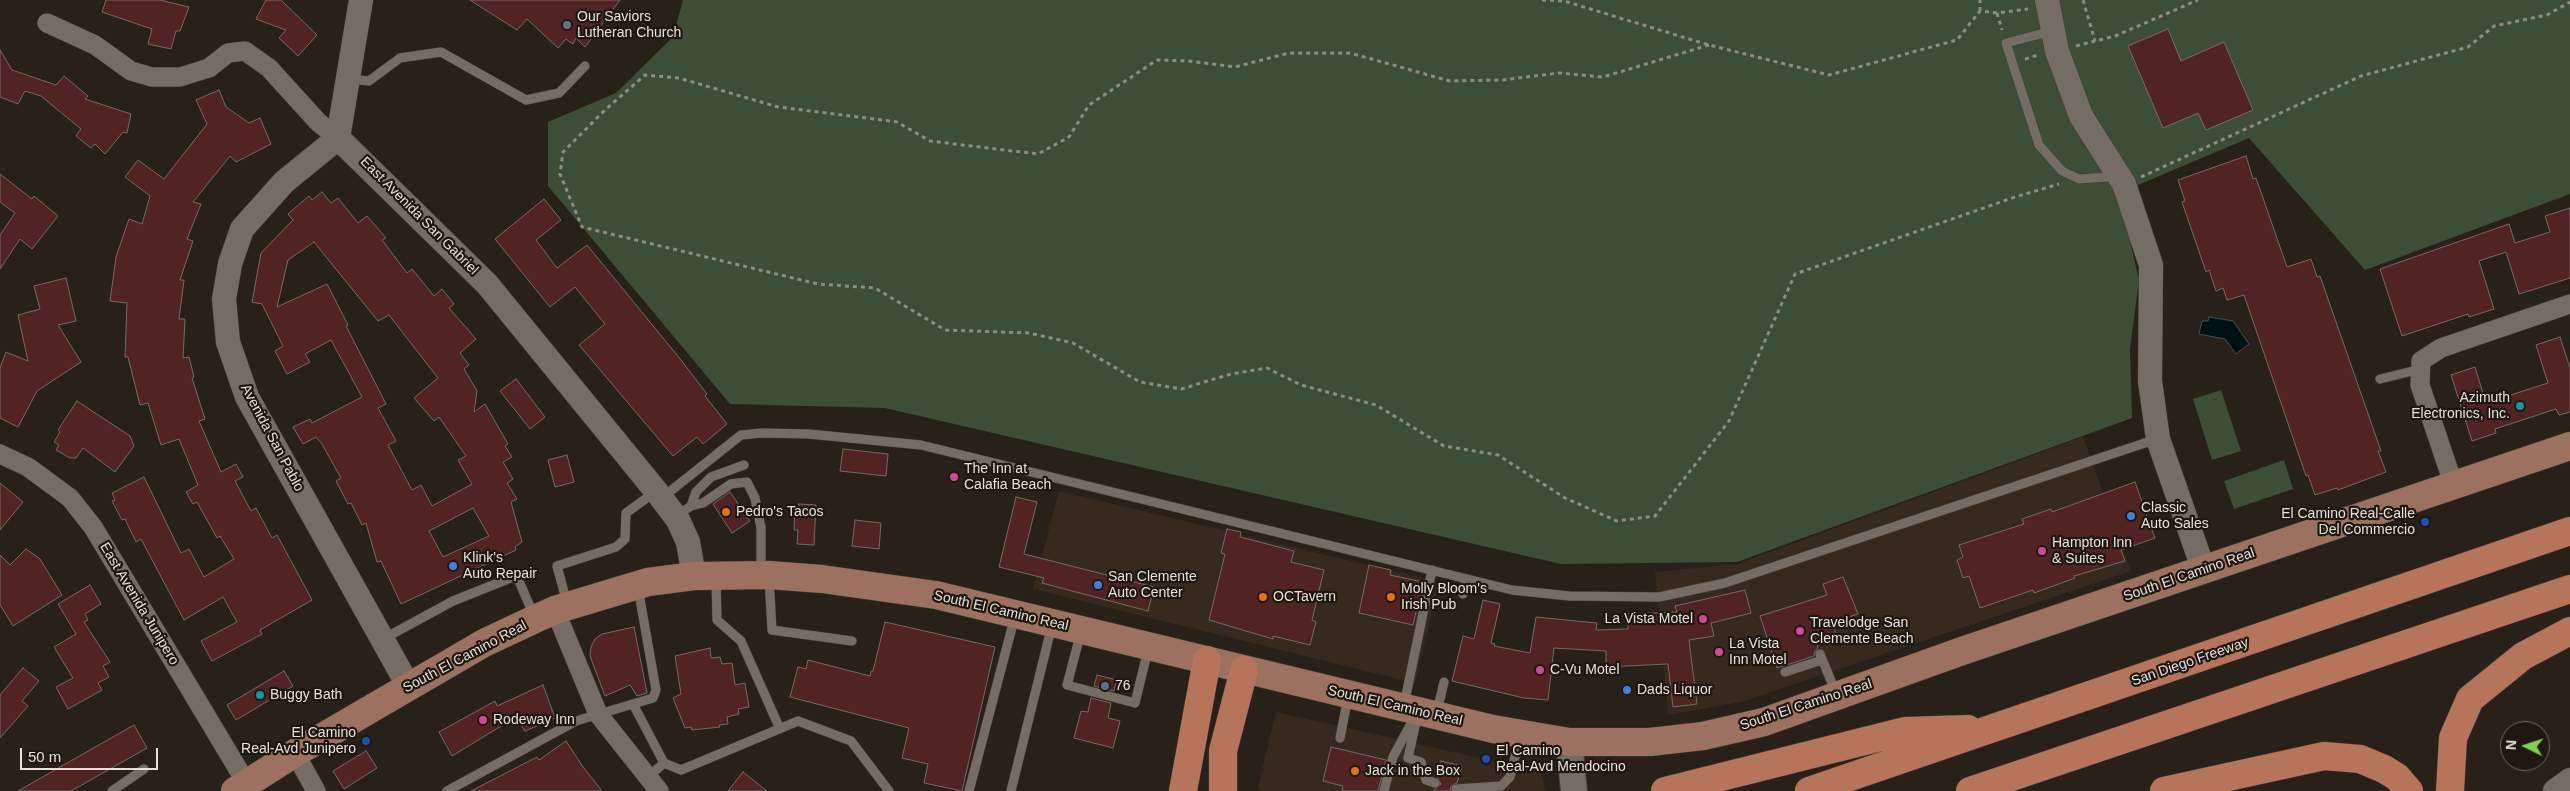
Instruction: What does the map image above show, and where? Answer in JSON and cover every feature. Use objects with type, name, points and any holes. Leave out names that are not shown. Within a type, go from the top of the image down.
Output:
[{"type":"highway","name":"San Diego Freeway","points":[[1809,791],[2570,531]]},
{"type":"highway","points":[[1970,791],[2570,589]]},
{"type":"highway","points":[[2450,791],[2453,738],[2470,699],[2523,656],[2570,631]]},
{"type":"highway","points":[[1183,791],[1207,660]]},
{"type":"highway","points":[[1223,791],[1223,751],[1244,670]]},
{"type":"highway","points":[[1665,791],[1905,730],[1997,728]]},
{"type":"highway","points":[[2164,791],[2324,756],[2360,759],[2376,765],[2397,777],[2409,791]]},
{"type":"main road","name":"South El Camino Real","points":[[241,787],[295,753],[484,643],[553,611],[638,585],[705,576],[765,575],[822,578],[906,591],[1082,629],[1349,695],[1521,734],[1569,742],[1650,742],[1703,736],[1764,722],[2570,446]]},
{"type":"main road","points":[[1569,742],[1573,790]]},
{"type":"street","points":[[338,138],[361,0]]},
{"type":"street","points":[[2047,4],[2054,41],[2081,116],[2121,178],[2151,266],[2150,381],[2158,439],[2204,570]]},
{"type":"street","name":"East Avenida San Gabriel","points":[[48,23],[95,45],[131,71],[152,77],[180,77],[209,68],[228,53],[245,51],[269,68],[318,122],[338,138],[487,284],[671,503],[705,576]]},
{"type":"street","name":"Avenida San Pablo","points":[[338,138],[284,182],[242,229],[230,264],[224,299],[228,342],[246,397],[409,687]]},
{"type":"street","points":[[2454,486],[2420,385],[2421,361],[2441,348],[2570,304]]},
{"type":"street","name":"East Avenida Junipero","points":[[0,454],[28,468],[70,498],[93,527],[241,787]]},
{"type":"street","points":[[553,611],[598,714],[653,784]]},
{"type":"street","points":[[295,753],[316,791]]},
{"type":"street","points":[[2555,791],[2570,780]]},
{"type":"lane","points":[[2054,41],[2006,43],[2039,145],[2062,171],[2079,179],[2121,178]]},
{"type":"lane","points":[[347,78],[369,82],[400,58],[440,52],[526,100],[559,94],[585,66]]},
{"type":"lane","points":[[2380,379],[2420,369]]},
{"type":"lane","points":[[671,503],[741,435],[762,433],[809,434],[921,445],[1512,590],[1569,596],[1659,597],[1734,580],[2158,439]]},
{"type":"lane","points":[[553,611],[558,566],[616,548],[625,539],[626,513],[671,503],[696,492],[711,477],[744,465]]},
{"type":"lane","points":[[671,503],[703,504],[731,484],[747,482],[755,498],[761,528],[772,630],[852,641]]},
{"type":"lane","points":[[1432,570],[1415,648],[1420,711],[1408,758],[1421,762],[1426,780],[1435,783]]},
{"type":"lane","points":[[705,576],[718,620],[741,642],[780,729]]},
{"type":"lane","points":[[383,639],[453,601],[513,577],[553,611]]},
{"type":"lane","points":[[1463,594],[1466,578]]},
{"type":"lane","points":[[447,791],[576,721],[652,698],[656,690],[638,585]]},
{"type":"lane","points":[[969,791],[1015,614]]},
{"type":"lane","points":[[1011,791],[1052,622]]},
{"type":"lane","points":[[1082,629],[1067,686],[1134,703],[1149,646]]},
{"type":"lane","points":[[1785,672],[1821,657],[1837,696]]},
{"type":"lane","points":[[1384,791],[1393,757],[1420,711],[1444,682]]},
{"type":"lane","points":[[1340,738],[1349,695]]},
{"type":"lane","points":[[633,704],[664,763],[681,770],[798,721],[851,741],[889,791]]},
{"type":"lane","points":[[1456,789],[1502,786],[1510,776],[1521,734]]},
{"type":"lane","points":[[653,784],[664,763]]},
{"type":"lane","points":[[112,791],[144,769]]},
{"type":"path","points":[[1542,0],[1564,1],[1709,45],[1829,75],[1957,40],[1980,11],[1980,0]]},
{"type":"path","points":[[2083,0],[2095,41]]},
{"type":"path","points":[[2012,62],[2054,41],[2095,41],[2115,36],[2198,0]]},
{"type":"path","points":[[2121,178],[2361,76],[2468,47],[2494,26],[2547,15],[2570,2]]},
{"type":"path","points":[[1980,11],[1997,13],[2047,4]]},
{"type":"path","points":[[1997,13],[2006,43]]},
{"type":"path","points":[[1709,45],[1603,77],[1559,73],[1503,80],[1450,81],[1350,53],[1289,53],[1235,67],[1189,60],[1158,60],[1089,105],[1068,136],[1038,154],[930,141],[897,122],[778,106],[679,78],[646,75],[604,110],[563,152],[560,174],[582,227],[818,284],[875,288],[945,330],[1029,333],[1073,343],[1140,382],[1182,389],[1231,374],[1267,368],[1301,385],[1376,405],[1444,446],[1498,455],[1565,498],[1617,521],[1655,516],[1729,421],[1795,274],[2015,196],[2079,179]]},
{"type":"shaded area","points":[[2209,317],[2233,321],[2249,344],[2236,354],[2225,339],[2199,334],[2202,321],[2208,321]]},
{"type":"shaded area","points":[[2083,437],[2131,571],[1741,702],[1668,715],[1655,572],[1737,564]]},
{"type":"shaded area","points":[[1059,491],[1439,582],[1415,683],[1033,589]]},
{"type":"shaded area","points":[[1276,712],[1541,772],[1545,791],[1260,791],[1258,787]]},
{"type":"green space","points":[[683,0],[2570,0],[2570,194],[2365,270],[2249,138],[2119,193],[2139,280],[2130,349],[2132,418],[1737,562],[1561,564],[885,408],[730,404],[548,186],[548,122],[616,93],[673,37]]},
{"type":"green space","points":[[2221,390],[2241,451],[2212,460],[2193,399]]},
{"type":"green space","points":[[2284,460],[2293,489],[2234,509],[2224,481]]},
{"type":"building","points":[[106,0],[160,0],[189,7],[180,31],[176,31],[171,49],[148,44],[152,29],[102,12]]},
{"type":"building","points":[[266,0],[281,0],[317,35],[298,56],[279,38],[286,30],[256,19]]},
{"type":"building","name":"Our Saviors Lutheran Church","points":[[470,0],[620,0],[585,47],[576,38],[573,44],[566,39],[558,48],[527,19],[517,30]]},
{"type":"building","points":[[2168,29],[2181,61],[2224,42],[2253,110],[2206,130],[2198,113],[2163,128],[2128,46]]},
{"type":"building","points":[[0,50],[12,70],[56,85],[64,76],[88,96],[85,99],[131,114],[127,133],[123,132],[105,154],[95,144],[91,148],[76,136],[81,129],[41,96],[25,91],[18,104],[0,97]]},
{"type":"building","points":[[219,90],[226,107],[249,123],[260,118],[271,144],[236,162],[230,156],[193,202],[201,204],[187,239],[193,241],[180,280],[184,280],[179,319],[185,319],[183,358],[189,357],[194,377],[192,378],[205,419],[199,421],[221,472],[236,464],[243,477],[235,481],[251,511],[256,508],[272,538],[277,535],[312,600],[260,630],[262,634],[212,661],[201,641],[237,622],[223,597],[184,620],[141,539],[136,542],[125,519],[122,520],[112,501],[115,500],[112,493],[144,477],[181,553],[189,549],[204,577],[234,559],[220,536],[217,538],[197,502],[193,504],[186,492],[198,485],[179,439],[161,445],[148,403],[140,405],[128,357],[125,357],[127,303],[110,301],[116,257],[129,219],[142,224],[150,196],[125,177],[138,160],[164,179],[207,124],[196,100]]},
{"type":"building","points":[[2246,156],[2253,179],[2256,178],[2287,267],[2311,259],[2317,277],[2320,276],[2381,451],[2378,451],[2386,472],[2338,490],[2337,488],[2315,495],[2308,475],[2306,476],[2244,295],[2227,300],[2223,288],[2216,291],[2209,270],[2206,272],[2182,202],[2185,201],[2178,180]]},
{"type":"building","points":[[0,174],[32,199],[34,196],[58,216],[32,249],[20,239],[0,269],[0,235],[15,213],[0,202]]},
{"type":"building","points":[[322,192],[331,203],[338,198],[358,223],[367,216],[386,238],[382,240],[407,273],[412,269],[434,296],[442,289],[454,304],[449,308],[476,339],[460,353],[469,365],[464,369],[477,391],[474,412],[485,404],[508,444],[505,446],[512,457],[503,462],[513,479],[507,483],[517,499],[511,502],[522,542],[515,547],[516,550],[401,604],[381,561],[377,562],[366,523],[362,525],[351,503],[348,504],[336,481],[341,478],[322,444],[316,437],[303,444],[293,427],[310,419],[312,423],[362,397],[331,340],[305,354],[310,362],[287,374],[275,351],[283,346],[262,304],[252,302],[261,253],[293,220],[288,214],[309,196],[312,200]],"holes":[[[314,242],[378,321],[389,315],[438,378],[414,398],[434,421],[439,417],[466,456],[458,460],[472,484],[432,506],[421,485],[412,490],[388,445],[396,441],[378,408],[386,404],[327,284],[277,307],[288,260]],[[473,508],[489,536],[443,557],[429,531]]]},
{"type":"building","points":[[544,199],[561,220],[536,240],[557,268],[587,245],[681,360],[707,394],[705,396],[727,424],[703,444],[697,437],[673,456],[579,345],[605,324],[575,287],[550,307],[495,239]]},
{"type":"building","points":[[2570,208],[2570,278],[2519,294],[2506,252],[2479,261],[2494,309],[2469,317],[2468,314],[2402,336],[2380,269],[2509,224],[2515,243],[2550,232],[2545,216]]},
{"type":"building","points":[[66,278],[76,321],[58,325],[81,362],[37,391],[18,427],[0,418],[0,368],[6,352],[28,361],[18,315],[40,309],[34,286]]},
{"type":"building","points":[[2560,337],[2570,368],[2570,412],[2559,415],[2556,409],[2495,429],[2496,433],[2472,441],[2451,375],[2475,367],[2486,403],[2548,383],[2536,345]]},
{"type":"building","points":[[516,379],[545,417],[530,429],[500,391]]},
{"type":"building","points":[[77,401],[130,436],[134,446],[115,472],[83,448],[76,458],[70,458],[56,450],[59,445],[54,442],[60,432],[58,430]]},
{"type":"building","points":[[843,449],[888,454],[886,476],[840,471]]},
{"type":"building","points":[[567,455],[574,482],[555,487],[548,460]]},
{"type":"building","name":"Hampton Inn & Suites","points":[[2135,482],[2155,538],[2121,550],[2125,561],[2074,576],[2075,578],[2034,593],[2033,590],[1980,608],[1969,576],[1963,578],[1957,560],[1963,557],[1959,545],[2024,524],[2022,519],[2051,509],[2052,512]]},
{"type":"building","points":[[0,483],[23,502],[0,530]]},
{"type":"building","name":"Pedro's Tacos","points":[[730,492],[750,521],[732,533],[713,504]]},
{"type":"building","points":[[1016,497],[1037,502],[1024,554],[1154,587],[1148,611],[1042,583],[1044,578],[999,567]]},
{"type":"building","points":[[799,504],[816,505],[814,545],[797,544],[798,530],[794,530],[795,509],[799,510]]},
{"type":"building","points":[[855,520],[881,523],[879,549],[852,546]]},
{"type":"building","points":[[1227,529],[1241,532],[1240,537],[1294,551],[1291,562],[1324,570],[1312,620],[1316,622],[1310,645],[1273,636],[1273,639],[1209,620],[1225,554],[1221,553]]},
{"type":"building","points":[[26,549],[40,559],[62,595],[13,626],[0,605],[0,555],[10,565]]},
{"type":"building","name":"Molly Bloom's Irish Pub","points":[[1369,565],[1391,570],[1390,575],[1423,582],[1413,625],[1359,613]]},
{"type":"building","name":"Travelodge San Clemente Beach","points":[[1843,577],[1858,614],[1832,622],[1837,637],[1832,645],[1815,639],[1818,648],[1814,656],[1777,668],[1760,616],[1827,595],[1823,584]]},
{"type":"building","points":[[90,585],[101,604],[85,614],[88,620],[84,622],[110,662],[103,666],[109,677],[98,683],[102,690],[68,709],[56,687],[73,678],[54,647],[76,634],[58,604]]},
{"type":"building","points":[[1745,590],[1751,613],[1711,623],[1714,636],[1689,640],[1697,704],[1673,707],[1668,664],[1606,667],[1606,651],[1554,648],[1548,700],[1524,698],[1452,681],[1463,636],[1474,639],[1483,600],[1500,604],[1491,643],[1495,644],[1494,646],[1530,653],[1536,617],[1597,623],[1596,630],[1628,629],[1628,614],[1677,612],[1675,606]]},
{"type":"building","points":[[885,622],[995,647],[962,791],[924,783],[928,764],[902,758],[909,728],[790,697],[798,667],[806,669],[808,660],[870,676],[871,671],[873,671]]},
{"type":"building","points":[[634,627],[647,693],[637,696],[630,685],[605,696],[590,656],[591,647],[595,639],[602,634]]},
{"type":"building","points":[[710,648],[711,658],[720,657],[722,664],[732,663],[735,685],[745,683],[749,707],[738,709],[739,714],[727,717],[728,724],[719,725],[720,727],[692,730],[691,727],[685,728],[673,698],[681,694],[675,656]]},
{"type":"building","points":[[23,668],[39,681],[22,701],[28,706],[0,738],[0,695]]},
{"type":"building","name":"Buggy Bath","points":[[284,671],[293,686],[236,720],[227,705]]},
{"type":"building","points":[[1097,675],[1117,680],[1114,691],[1094,686]]},
{"type":"building","name":"Rodeway Inn","points":[[543,685],[555,718],[525,731],[516,717],[452,756],[439,732],[495,701],[497,706]]},
{"type":"building","points":[[1091,698],[1111,703],[1108,718],[1120,721],[1113,748],[1074,738],[1081,711],[1088,712]]},
{"type":"building","points":[[134,725],[147,748],[71,791],[18,791]]},
{"type":"building","points":[[566,741],[602,791],[471,791],[537,757],[539,760]]},
{"type":"building","name":"Jack in the Box","points":[[1331,747],[1386,760],[1378,791],[1342,791],[1343,786],[1323,781]]},
{"type":"building","points":[[366,751],[377,768],[344,789],[333,771]]},
{"type":"building","points":[[1441,761],[1462,766],[1457,783],[1451,786],[1450,791],[1433,791],[1441,784],[1437,777]]},
{"type":"building","points":[[743,772],[767,791],[728,791]]},
{"type":"place","name":"Our Saviors Lutheran Church","points":[[567,25]]},
{"type":"place","name":"Azimuth Electronics, Inc.","points":[[2520,406]]},
{"type":"place","name":"The Inn at Calafia Beach","points":[[954,477]]},
{"type":"place","name":"Pedro's Tacos","points":[[726,512]]},
{"type":"place","name":"Classic Auto Sales","points":[[2131,516]]},
{"type":"place","name":"El Camino Real-Calle Del Commercio","points":[[2425,522]]},
{"type":"place","name":"Hampton Inn & Suites","points":[[2042,551]]},
{"type":"place","name":"Klink's Auto Repair","points":[[453,566]]},
{"type":"place","name":"San Clemente Auto Center","points":[[1098,585]]},
{"type":"place","name":"OCTavern","points":[[1263,597]]},
{"type":"place","name":"Molly Bloom's Irish Pub","points":[[1391,597]]},
{"type":"place","name":"La Vista Motel","points":[[1703,619]]},
{"type":"place","name":"Travelodge San Clemente Beach","points":[[1800,631]]},
{"type":"place","name":"La Vista Inn Motel","points":[[1719,652]]},
{"type":"place","name":"C-Vu Motel","points":[[1540,670]]},
{"type":"place","name":"76","points":[[1105,686]]},
{"type":"place","name":"Dads Liquor","points":[[1627,690]]},
{"type":"place","name":"Buggy Bath","points":[[260,695]]},
{"type":"place","name":"Rodeway Inn","points":[[483,720]]},
{"type":"place","name":"El Camino Real-Avd Junipero","points":[[366,741]]},
{"type":"place","name":"El Camino Real-Avd Mendocino","points":[[1486,759]]},
{"type":"place","name":"Jack in the Box","points":[[1355,771]]}]
